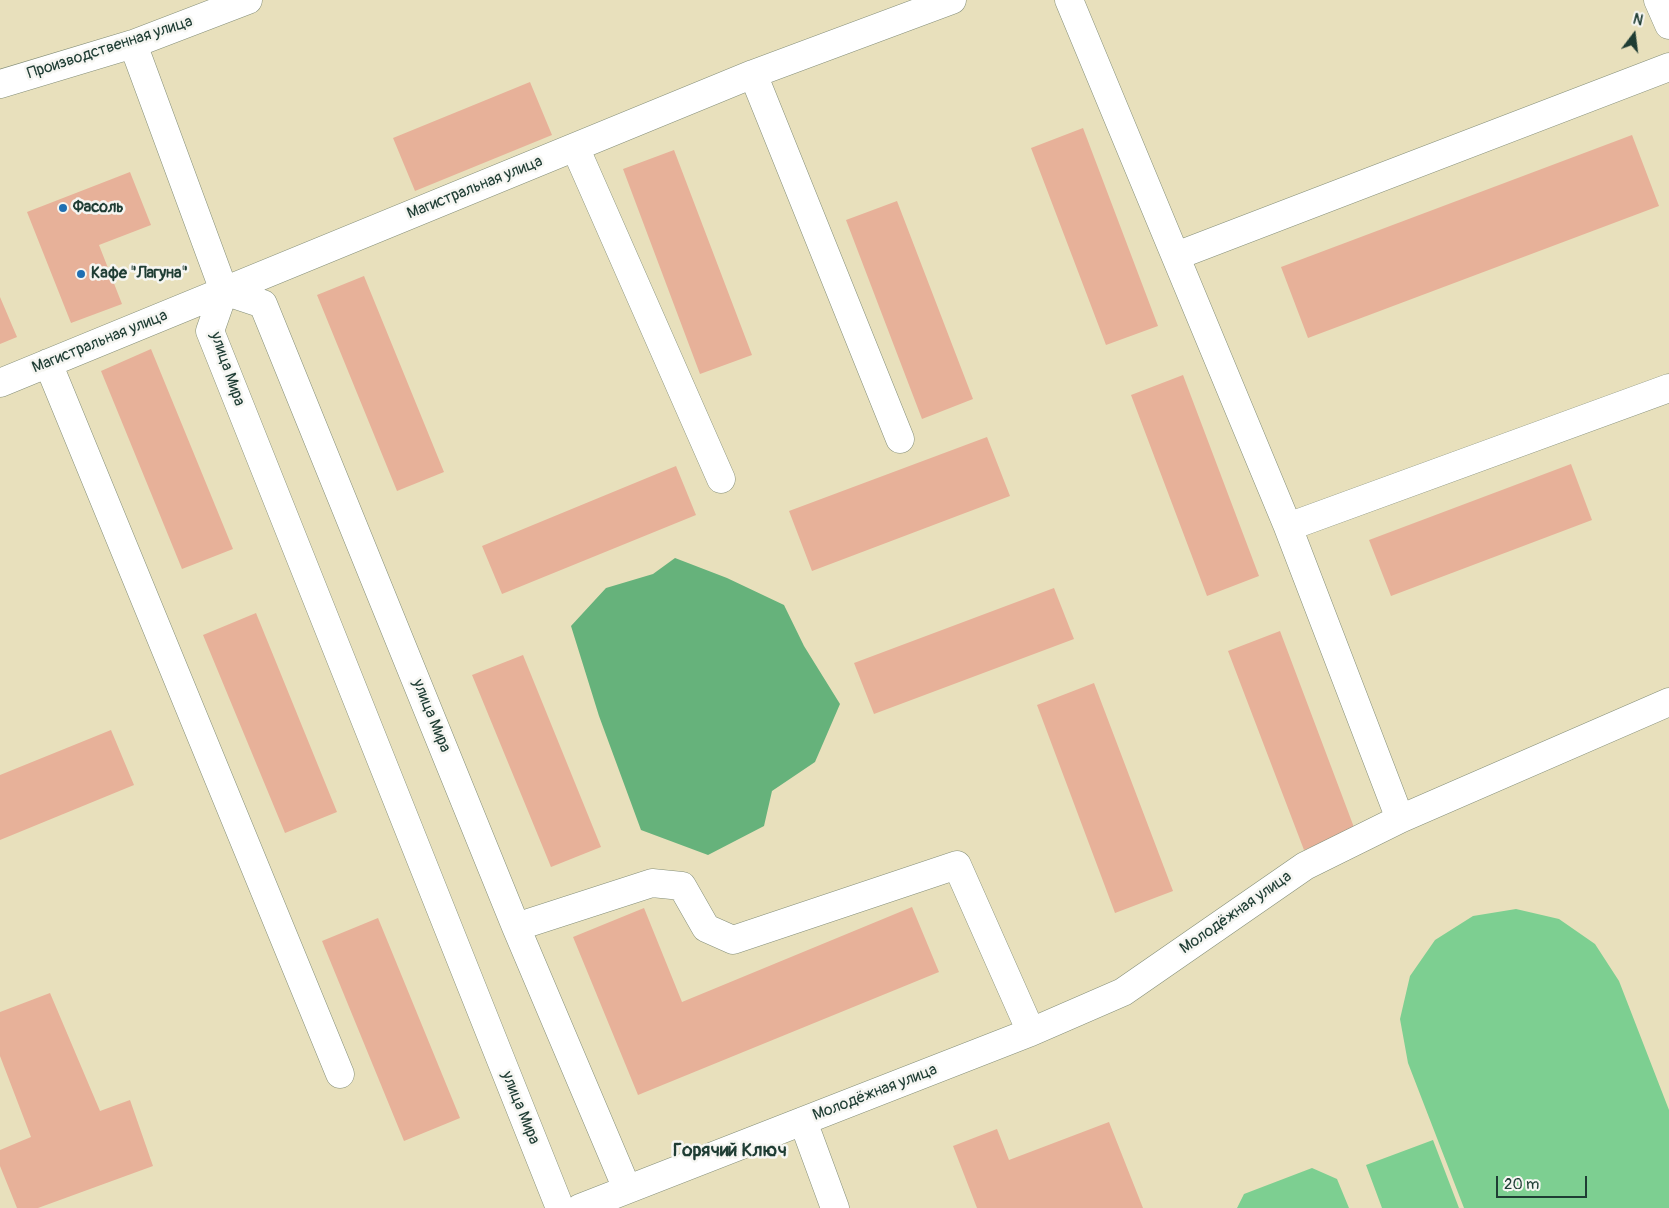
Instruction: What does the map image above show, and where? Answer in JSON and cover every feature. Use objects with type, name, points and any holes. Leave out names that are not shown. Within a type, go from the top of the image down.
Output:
[{"type":"street","name":"Производственная улица","points":[[0,84],[133,44],[248,0]]},
{"type":"street","name":"Магистральная улица","points":[[0,383],[753,74],[952,0]]},
{"type":"street","points":[[1069,0],[1288,527],[1400,819]]},
{"type":"street","points":[[1658,0],[1669,25]]},
{"type":"street","points":[[133,44],[224,291]]},
{"type":"street","points":[[1176,256],[1669,67]]},
{"type":"street","points":[[753,74],[900,439]]},
{"type":"street","points":[[575,147],[721,479]]},
{"type":"street","name":"улица Мира","points":[[560,1208],[210,332],[224,291],[263,304],[516,927],[627,1190]]},
{"type":"street","points":[[48,363],[340,1074]]},
{"type":"street","points":[[1288,527],[1669,388]]},
{"type":"street","name":"Молодёжная улица","points":[[580,1208],[1031,1032],[1123,992],[1305,866],[1400,819],[1669,702]]},
{"type":"street","points":[[516,927],[652,883],[682,886],[706,928],[733,940],[957,865],[1031,1032]]},
{"type":"street","points":[[803,1121],[835,1208]]},
{"type":"green space","points":[[675,558],[727,578],[784,605],[804,646],[840,704],[815,762],[772,791],[764,826],[708,855],[641,830],[599,716],[571,626],[606,588],[653,574]]},
{"type":"green space","points":[[1516,909],[1559,919],[1595,944],[1619,981],[1669,1110],[1669,1208],[1464,1208],[1408,1063],[1400,1019],[1410,976],[1435,940],[1473,916]]},
{"type":"green space","points":[[1433,1140],[1459,1208],[1382,1208],[1366,1165]]},
{"type":"green space","points":[[1312,1168],[1337,1179],[1349,1208],[1237,1208],[1244,1194]]},
{"type":"building","points":[[530,82],[552,135],[415,191],[393,138]]},
{"type":"building","points":[[1083,128],[1158,326],[1106,345],[1031,148]]},
{"type":"building","points":[[1632,135],[1659,206],[1308,338],[1281,267]]},
{"type":"building","points":[[674,150],[752,355],[700,374],[623,169]]},
{"type":"building","name":"Кафе \"Лагуна\"","points":[[130,172],[151,225],[99,245],[122,304],[71,323],[27,212]]},
{"type":"building","points":[[897,201],[973,399],[922,419],[846,220]]},
{"type":"building","points":[[364,276],[444,472],[397,491],[317,295]]},
{"type":"building","points":[[0,297],[17,337],[0,344]]},
{"type":"building","points":[[151,349],[233,549],[182,569],[101,371]]},
{"type":"building","points":[[1183,375],[1259,576],[1207,596],[1131,395]]},
{"type":"building","points":[[987,437],[1010,496],[812,571],[789,511]]},
{"type":"building","points":[[1571,464],[1592,520],[1391,596],[1369,540]]},
{"type":"building","points":[[676,466],[696,515],[502,594],[482,546]]},
{"type":"building","points":[[1054,588],[1074,639],[874,714],[854,663]]},
{"type":"building","points":[[256,613],[337,812],[285,833],[203,635]]},
{"type":"building","points":[[1280,631],[1355,830],[1304,850],[1228,651]]},
{"type":"building","points":[[523,655],[601,847],[551,867],[472,675]]},
{"type":"building","points":[[1094,683],[1173,891],[1115,913],[1037,705]]},
{"type":"building","points":[[111,730],[134,785],[0,840],[0,775]]},
{"type":"building","points":[[912,907],[939,972],[638,1095],[573,937],[644,908],[682,1002]]},
{"type":"building","points":[[378,918],[460,1118],[404,1141],[322,941]]},
{"type":"building","points":[[50,993],[100,1111],[130,1100],[153,1166],[38,1208],[17,1208],[0,1166],[0,1150],[31,1137],[0,1056],[0,1012]]},
{"type":"building","points":[[1109,1122],[1143,1208],[977,1208],[953,1146],[997,1129],[1009,1160]]},
{"type":"place","name":"Фасоль","points":[[63,208]]},
{"type":"place","name":"Кафе \"Лагуна\"","points":[[81,274]]},
{"type":"district","name":"Горячий Ключ","points":[[730,1151]]}]
